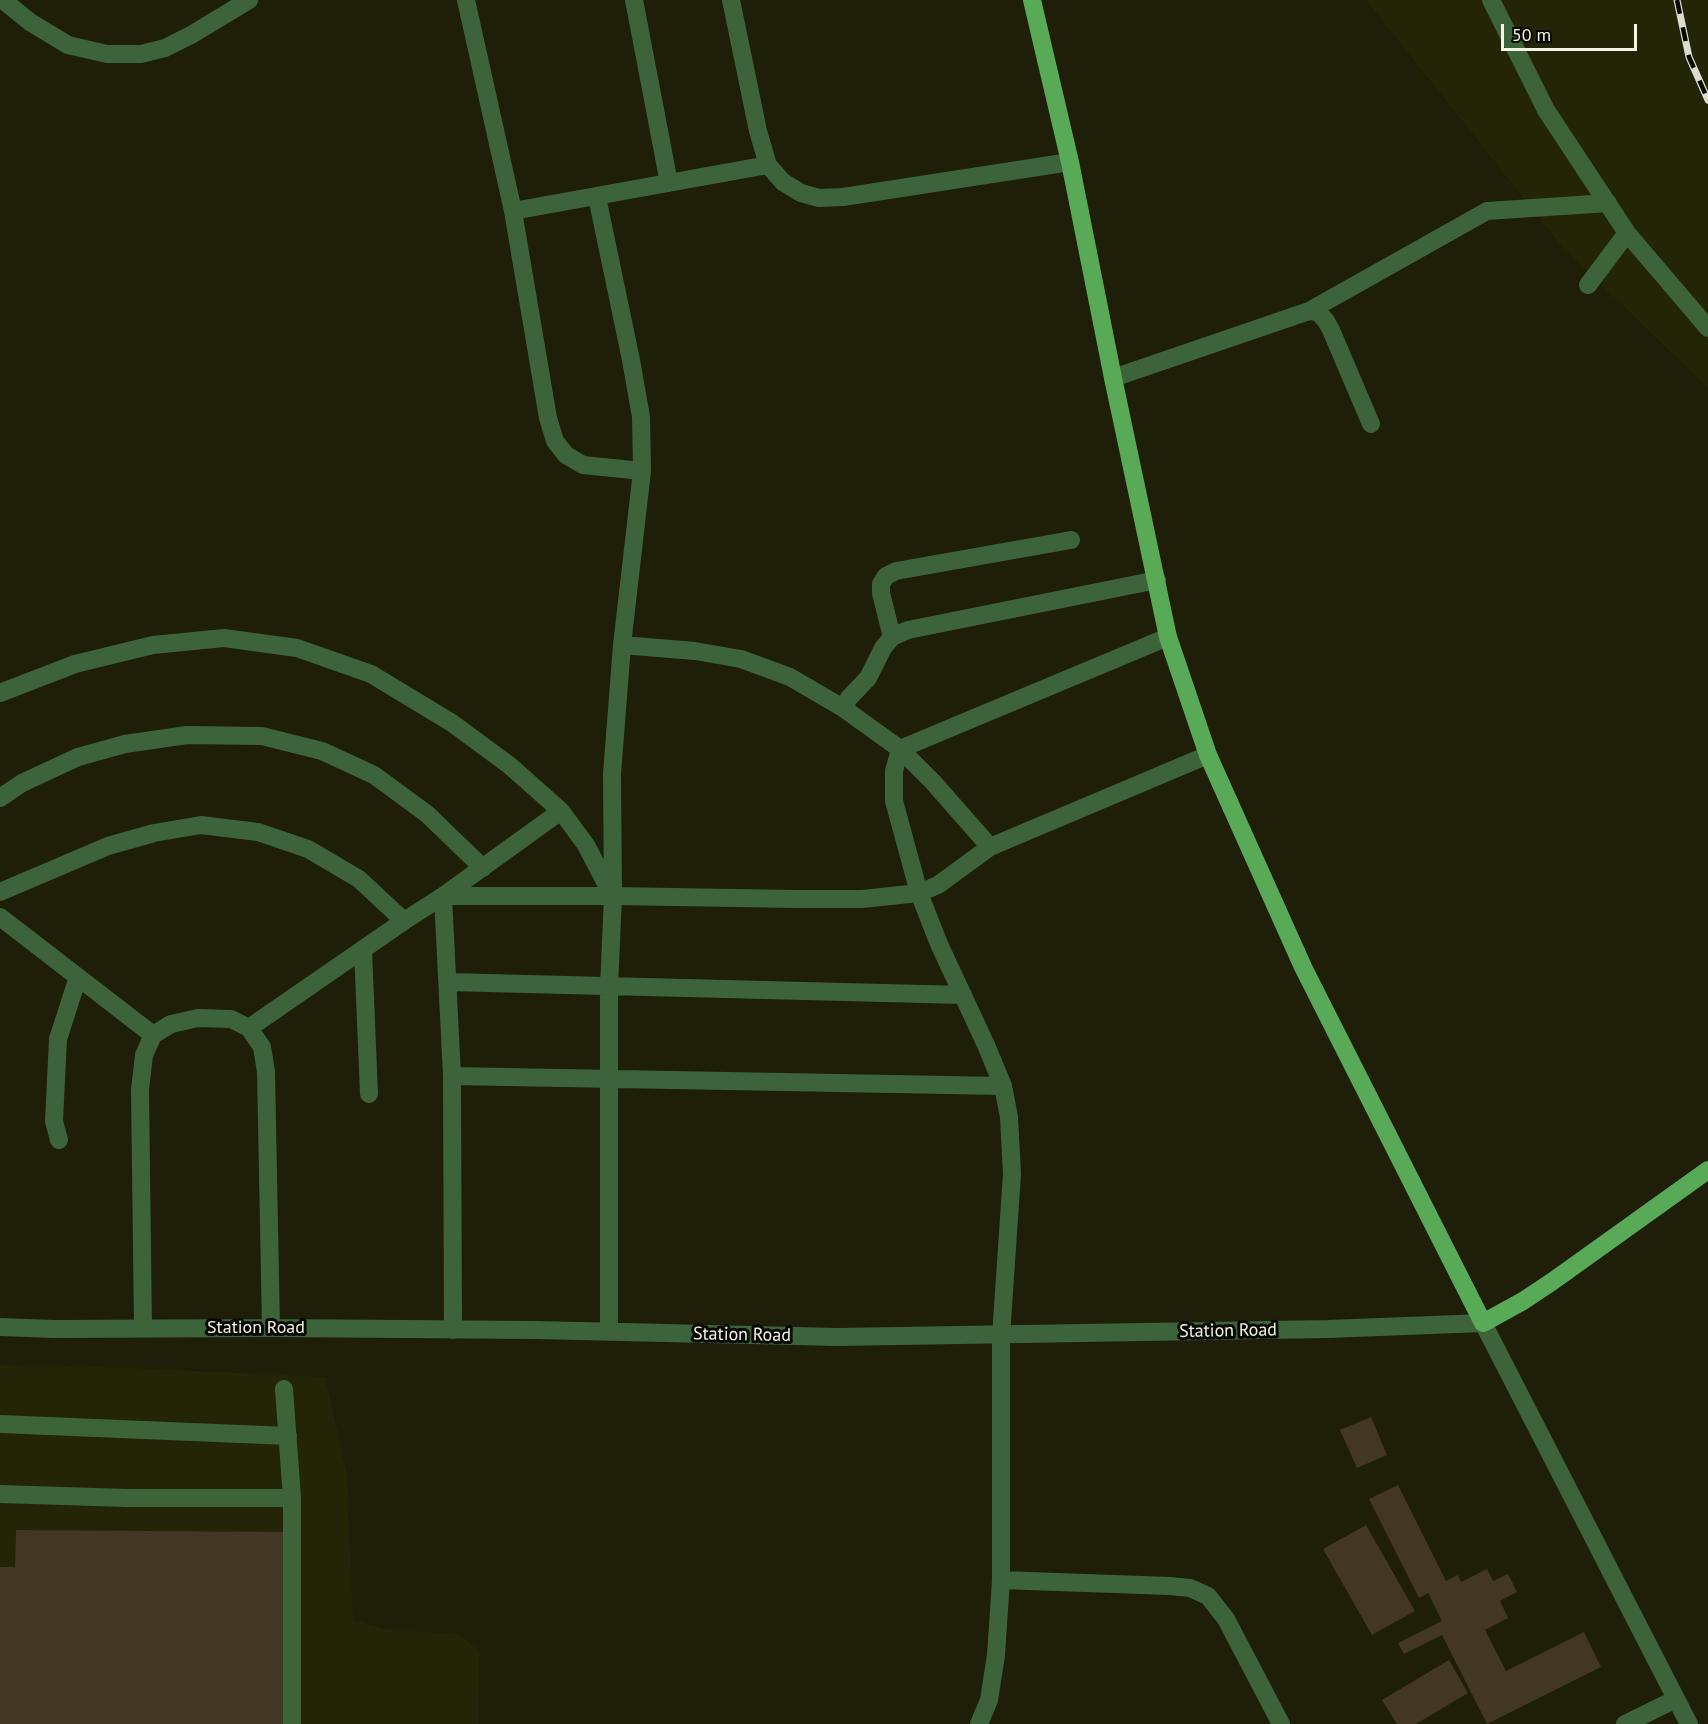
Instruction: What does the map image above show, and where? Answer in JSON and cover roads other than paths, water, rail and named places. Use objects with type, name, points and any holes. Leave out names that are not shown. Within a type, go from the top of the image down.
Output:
[{"type":"main road","points":[[1032,0],[1070,162],[1168,638],[1208,755],[1303,967],[1483,1323],[1545,1286],[1708,1170]]},
{"type":"street","points":[[3,0],[30,22],[68,45],[108,54],[141,54],[165,48],[249,0]]},
{"type":"street","points":[[466,0],[513,211],[548,418],[555,441],[566,455],[583,465],[642,471]]},
{"type":"street","points":[[634,0],[669,183]]},
{"type":"street","points":[[731,0],[758,131],[768,165],[783,182],[801,193],[819,198],[843,196],[1070,162]]},
{"type":"street","points":[[1491,0],[1546,110],[1627,232],[1708,328]]},
{"type":"street","points":[[513,211],[768,165]]},
{"type":"street","points":[[597,197],[641,417],[642,471],[638,522],[622,645],[612,774],[613,896],[609,987],[609,1332]]},
{"type":"street","points":[[1113,378],[1309,311],[1487,212],[1608,203]]},
{"type":"street","points":[[1588,285],[1627,232]]},
{"type":"street","points":[[1309,311],[1318,312],[1326,321],[1371,424]]},
{"type":"street","points":[[892,637],[881,594],[881,584],[886,576],[896,571],[1071,540]]},
{"type":"street","points":[[843,708],[868,678],[883,648],[892,637],[908,630],[1157,580]]},
{"type":"street","points":[[0,693],[75,664],[153,645],[224,638],[297,648],[371,674],[452,723],[509,765],[561,811],[586,845],[613,896]]},
{"type":"street","points":[[900,749],[1168,638]]},
{"type":"street","points":[[622,645],[695,651],[741,659],[790,677],[843,708],[900,749],[933,782],[990,848]]},
{"type":"street","points":[[0,798],[22,783],[78,757],[125,744],[187,735],[262,736],[322,751],[374,775],[427,814],[483,868]]},
{"type":"street","points":[[900,749],[894,771],[894,801],[919,893],[939,944],[1003,1086],[1009,1117],[1012,1174],[1001,1336],[1001,1580],[996,1655],[989,1700],[979,1724]]},
{"type":"street","points":[[443,896],[862,899],[919,893],[938,885],[990,848],[1208,755]]},
{"type":"street","points":[[249,1028],[443,896],[561,811]]},
{"type":"street","points":[[0,892],[108,846],[154,832],[201,825],[258,832],[308,849],[359,879],[404,921]]},
{"type":"street","points":[[443,896],[452,1076],[453,1330]]},
{"type":"street","points":[[0,917],[153,1035]]},
{"type":"street","points":[[363,950],[369,1094]]},
{"type":"street","points":[[59,1140],[54,1121],[58,1039],[78,977]]},
{"type":"street","points":[[448,982],[963,995]]},
{"type":"street","points":[[142,1328],[140,1090],[144,1055],[153,1035],[171,1024],[198,1018],[231,1019],[249,1028],[262,1047],[267,1072],[272,1328]]},
{"type":"street","points":[[452,1076],[1003,1086]]},
{"type":"street","points":[[1483,1323],[1689,1724]]},
{"type":"street","name":"Station Road","points":[[0,1327],[453,1330],[837,1337],[1328,1329],[1483,1323]]},
{"type":"street","points":[[284,1389],[292,1498],[292,1724]]},
{"type":"street","points":[[0,1424],[288,1436]]},
{"type":"street","points":[[0,1494],[126,1498],[292,1498]]},
{"type":"street","points":[[1001,1580],[1170,1586],[1190,1588],[1208,1596],[1226,1619],[1281,1724]]},
{"type":"street","points":[[1626,1724],[1676,1699]]},
{"type":"railway","points":[[1677,0],[1689,57],[1708,100]]}]
